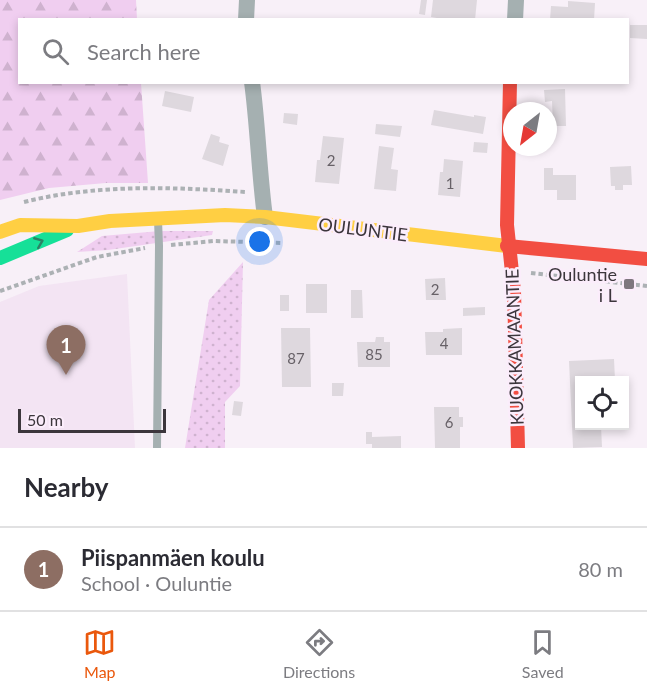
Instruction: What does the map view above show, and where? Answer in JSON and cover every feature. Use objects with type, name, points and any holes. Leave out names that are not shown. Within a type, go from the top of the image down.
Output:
[{"type":"main road","name":"KUOKKAMAANTIE","points":[[510,84],[507,225],[514,291],[518,448]]},
{"type":"main road","name":"OULUNTIE","points":[[0,232],[20,225],[78,226],[110,221],[225,215],[265,217],[510,247],[647,259]]},
{"type":"main road","name":"OULUNTIE","points":[[0,258],[78,226]]},
{"type":"street","points":[[246,18],[247,0]]},
{"type":"street","points":[[514,18],[516,0]]},
{"type":"street","points":[[252,84],[265,217]]},
{"type":"lane","points":[[157,448],[158,218]]},
{"type":"path","points":[[19,203],[47,196],[107,189],[195,189],[262,193]]},
{"type":"path","points":[[0,291],[97,257],[159,246],[214,241],[290,244]]},
{"type":"path","points":[[512,271],[647,286]]},
{"type":"shaded area","points":[[127,274],[135,448],[0,448],[0,302],[39,286]]},
{"type":"green space","points":[[0,0],[136,0],[137,18],[18,18],[18,84],[141,84],[148,183],[106,183],[49,188],[0,200]]},
{"type":"green space","points":[[160,231],[213,231],[212,235],[108,250],[77,252],[102,236]]},
{"type":"green space","points":[[243,262],[240,386],[225,402],[225,448],[185,448],[209,300]]},
{"type":"building","points":[[421,0],[427,0],[425,15],[419,14]]},
{"type":"building","points":[[433,0],[477,0],[475,18],[431,17]]},
{"type":"building","points":[[568,1],[595,3],[594,18],[550,18],[551,6],[568,7]]},
{"type":"building","points":[[630,25],[647,25],[647,39],[630,38]]},
{"type":"building","points":[[565,89],[566,126],[557,126],[557,102],[545,102],[544,90]]},
{"type":"building","points":[[165,91],[194,97],[191,112],[162,106]]},
{"type":"building","points":[[434,110],[486,117],[483,134],[431,125]]},
{"type":"building","points":[[284,113],[298,114],[297,125],[283,123]]},
{"type":"building","points":[[376,124],[402,126],[400,137],[375,134]]},
{"type":"building","points":[[211,134],[220,137],[219,142],[229,145],[223,166],[202,159]]},
{"type":"building","points":[[323,136],[344,138],[339,184],[315,182]]},
{"type":"building","points":[[474,142],[488,143],[487,153],[473,152]]},
{"type":"building","points":[[379,146],[394,148],[391,169],[398,170],[396,191],[374,189]]},
{"type":"building","points":[[444,159],[463,161],[460,197],[438,195],[440,172],[443,172]]},
{"type":"building","points":[[631,166],[632,185],[623,185],[623,190],[615,190],[615,186],[611,186],[610,167]]},
{"type":"building","points":[[544,168],[553,168],[553,175],[576,175],[576,200],[557,200],[557,190],[544,190]]},
{"type":"building","points":[[445,278],[446,300],[426,300],[425,279]]},
{"type":"building","points":[[306,284],[327,284],[327,313],[306,313]]},
{"type":"building","points":[[351,290],[362,290],[363,318],[351,318]]},
{"type":"building","points":[[280,295],[289,295],[289,311],[280,311]]},
{"type":"building","points":[[485,307],[485,315],[463,316],[463,308]]},
{"type":"building","points":[[281,328],[310,328],[311,387],[282,387]]},
{"type":"building","points":[[462,328],[462,355],[426,355],[425,332],[443,332],[443,329]]},
{"type":"building","points":[[376,337],[384,337],[384,342],[390,342],[390,367],[358,367],[357,342],[375,342]]},
{"type":"building","points":[[614,359],[615,376],[575,376],[575,430],[601,430],[602,447],[573,448],[569,361]]},
{"type":"building","points":[[332,383],[344,383],[343,396],[332,396]]},
{"type":"building","points":[[234,401],[243,402],[241,416],[232,415]]},
{"type":"building","points":[[434,407],[459,407],[459,417],[463,417],[463,427],[460,427],[460,448],[435,448]]},
{"type":"building","points":[[366,432],[372,432],[372,437],[401,436],[401,448],[372,448],[372,444],[366,444]]},
{"type":"traffic: fast","points":[[0,258],[67,230]]},
{"type":"traffic: slow","points":[[0,232],[20,225],[78,226],[110,221],[225,215],[265,217],[507,246]]},
{"type":"traffic: jam","points":[[510,84],[507,225],[514,291],[518,448]]},
{"type":"traffic: jam","points":[[507,246],[647,259]]},
{"type":"place","name":"Ouluntie i L","points":[[629,284]]},
{"type":"place","name":"Piispanmäen koulu","points":[[66,375]]}]
